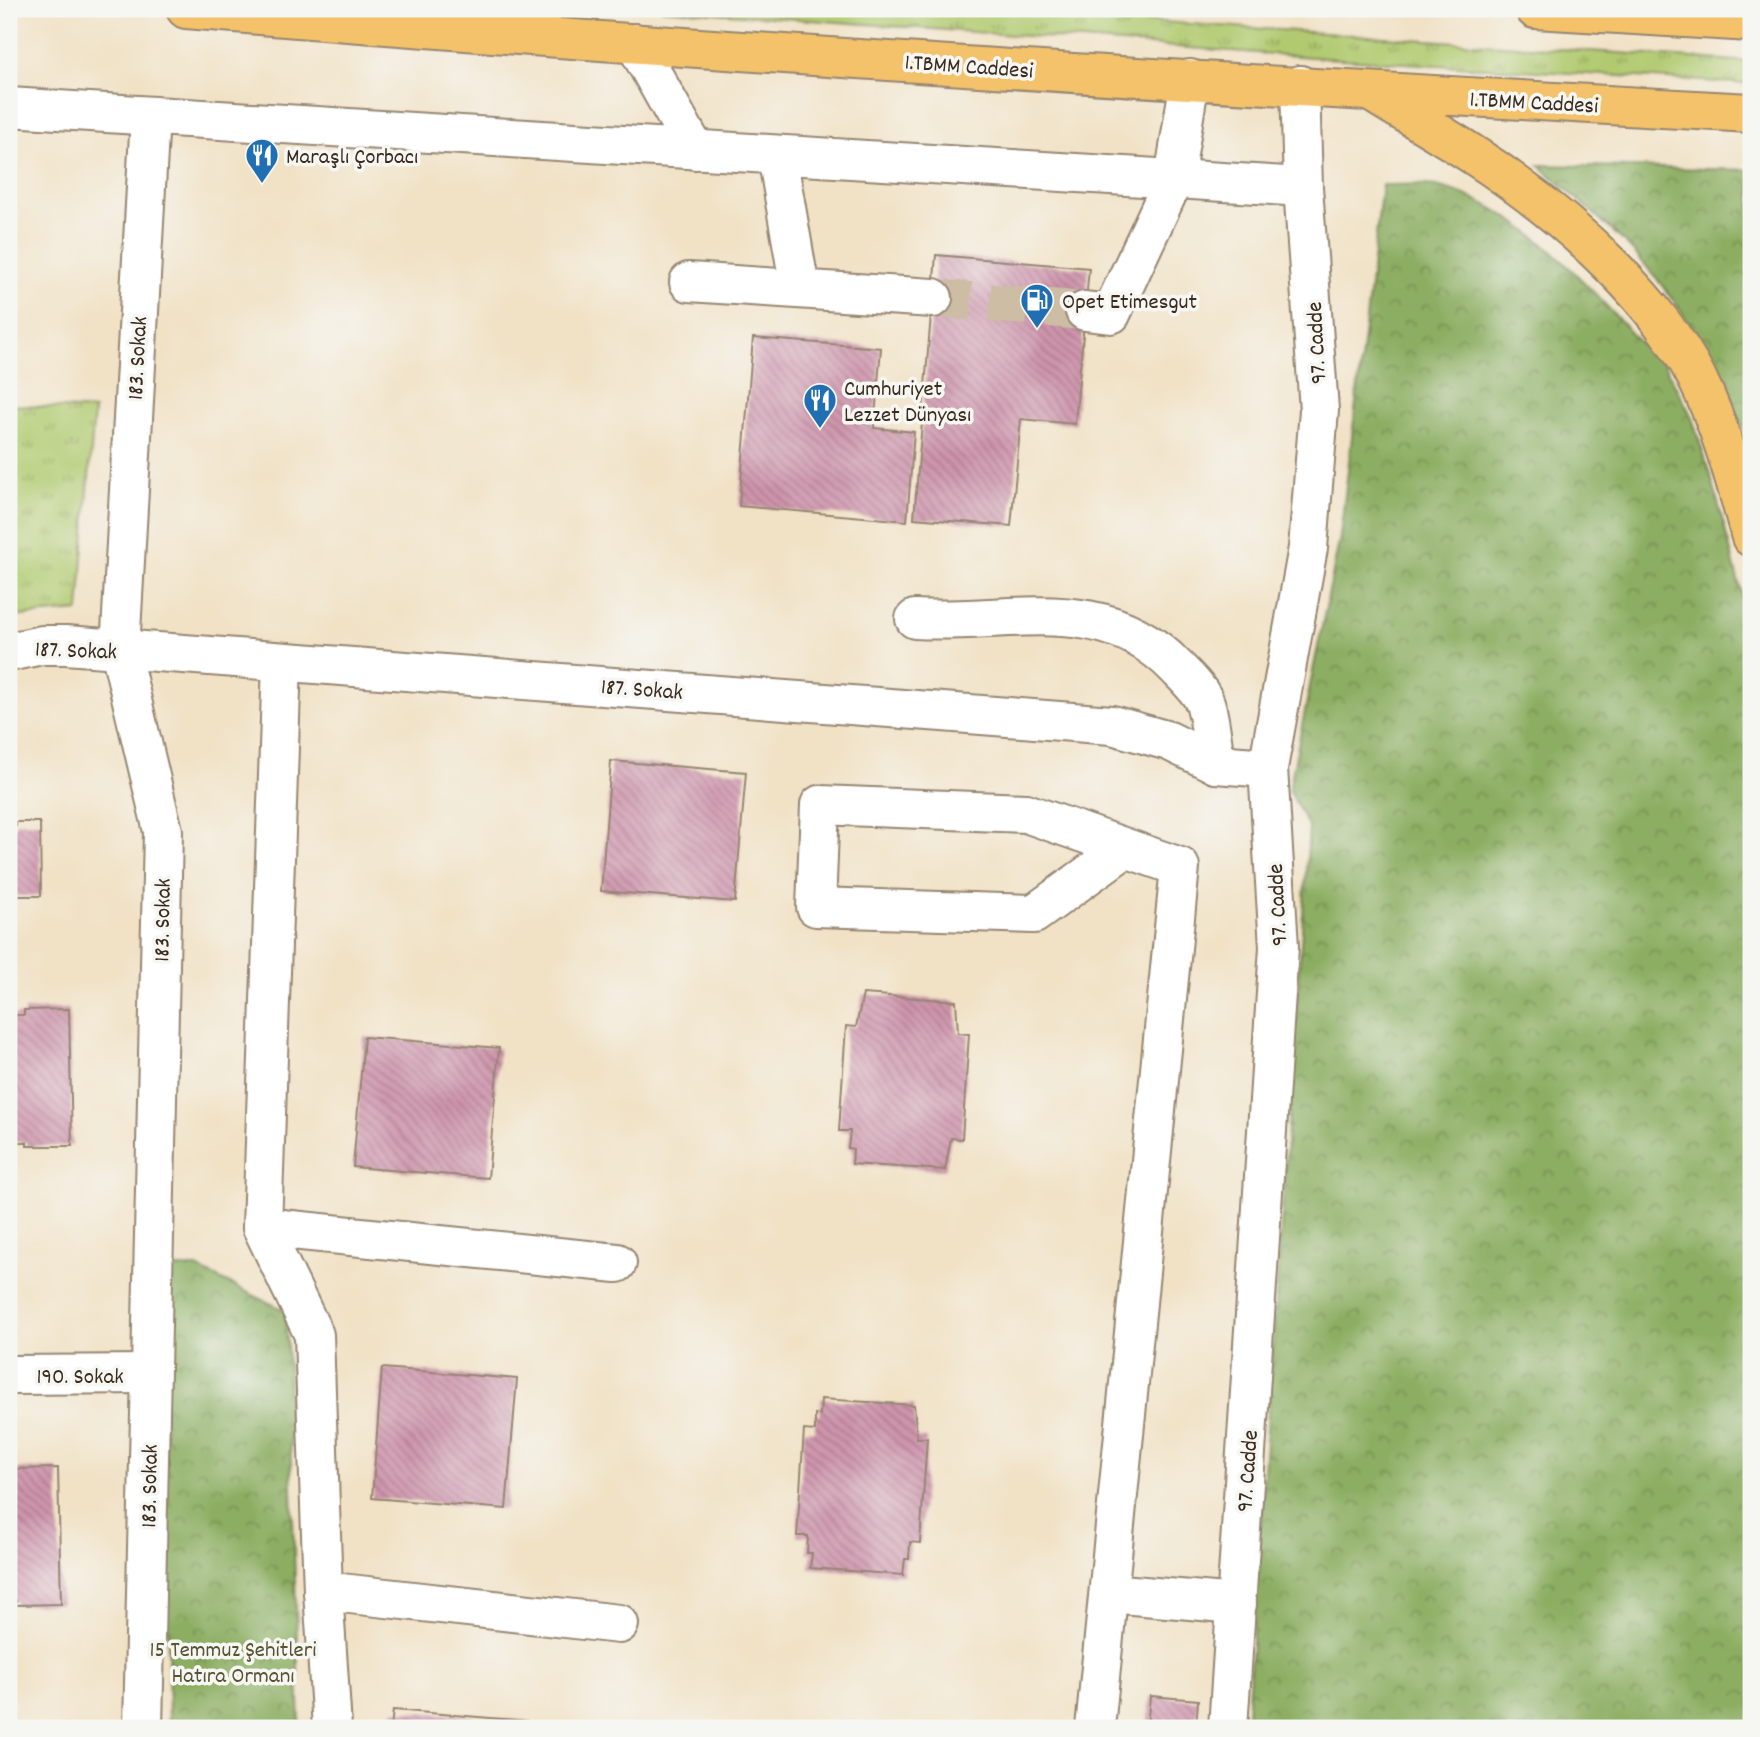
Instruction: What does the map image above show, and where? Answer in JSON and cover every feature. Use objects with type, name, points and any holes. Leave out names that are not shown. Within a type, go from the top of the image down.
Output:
[{"type":"main road","name":"1.TBMM Caddesi","points":[[186,9],[635,43],[1300,85],[1371,92],[1751,113]]},
{"type":"main road","points":[[1535,9],[1751,22]]},
{"type":"main road","points":[[1371,92],[1510,180],[1596,252],[1656,317],[1695,376],[1723,444],[1751,537]]},
{"type":"street","points":[[635,43],[695,150]]},
{"type":"street","points":[[1085,311],[1111,314],[1174,179],[1190,79]]},
{"type":"street","name":"97. Cadde","points":[[1228,1728],[1279,947],[1269,768],[1308,548],[1319,410],[1303,187],[1300,85]]},
{"type":"street","points":[[9,107],[1303,187]]},
{"type":"street","name":"183. Sokak","points":[[143,1728],[163,831],[120,650],[150,117]]},
{"type":"street","points":[[777,155],[800,289]]},
{"type":"street","points":[[689,282],[933,298]]},
{"type":"street","points":[[915,619],[958,622],[1043,614],[1086,618],[1123,630],[1161,651],[1206,704],[1216,764]]},
{"type":"street","name":"187. Sokak","points":[[9,652],[41,645],[120,650],[1112,725],[1169,741],[1216,764],[1269,768]]},
{"type":"street","points":[[282,662],[262,1227],[314,1335],[323,1591],[332,1728]]},
{"type":"street","points":[[1095,1728],[1180,867],[1026,813],[820,805],[816,907],[1034,914],[1124,849]]},
{"type":"street","points":[[262,1227],[617,1263]]},
{"type":"street","name":"190. Sokak","points":[[9,1375],[150,1374]]},
{"type":"street","points":[[323,1591],[619,1624]]},
{"type":"street","points":[[1109,1593],[1237,1604]]},
{"type":"green space","points":[[661,9],[972,9],[1751,62],[1751,84],[1340,59]]},
{"type":"green space","points":[[1539,165],[1751,170],[1751,448],[1716,369],[1688,321],[1654,275],[1599,218]]},
{"type":"green space","points":[[1382,185],[1436,186],[1467,196],[1496,210],[1524,229],[1575,273],[1642,345],[1654,345],[1691,415],[1714,487],[1751,630],[1751,1728],[1246,1728],[1309,828],[1289,790],[1340,537]]},
{"type":"green space","points":[[9,405],[94,410],[79,611],[9,617]]},
{"type":"green space","name":"15 Temmuz Şehitleri Hatıra Ormanı","points":[[163,1268],[197,1268],[286,1311],[300,1728],[169,1728]]},
{"type":"building","points":[[936,255],[1089,268],[1075,424],[1021,419],[1011,526],[914,518]]},
{"type":"building","name":"Cumhuriyet Lezzet Dünyası","points":[[753,338],[881,348],[874,428],[914,432],[907,521],[739,506]]},
{"type":"building","points":[[611,761],[746,772],[735,902],[601,891]]},
{"type":"building","points":[[16,822],[40,822],[41,896],[9,896],[9,826],[16,826]]},
{"type":"building","points":[[863,994],[956,1001],[958,1033],[969,1034],[962,1139],[951,1138],[945,1170],[852,1164],[853,1149],[848,1148],[850,1131],[839,1131],[846,1026],[856,1027]]},
{"type":"building","points":[[69,1009],[72,1146],[27,1146],[27,1142],[9,1142],[9,1015],[24,1015],[24,1010]]},
{"type":"building","points":[[364,1037],[499,1048],[488,1178],[353,1167]]},
{"type":"building","points":[[382,1368],[517,1379],[506,1509],[372,1498]]},
{"type":"building","points":[[821,1399],[914,1405],[917,1438],[927,1438],[920,1543],[910,1542],[909,1559],[905,1559],[903,1575],[810,1568],[812,1553],[807,1553],[808,1536],[797,1536],[804,1430],[815,1431],[815,1414],[820,1415]]},
{"type":"building","points":[[58,1468],[61,1604],[16,1605],[16,1601],[9,1601],[9,1474],[13,1474],[13,1469]]},
{"type":"building","points":[[1150,1696],[1198,1700],[1196,1728],[1147,1728]]},
{"type":"building","points":[[393,1710],[527,1721],[527,1728],[391,1728]]},
{"type":"tunnel","points":[[933,298],[1085,311]]},
{"type":"place","name":"Maraşlı Çorbacı","points":[[262,185]]},
{"type":"place","name":"Opet Etimesgut","points":[[1037,330]]},
{"type":"place","name":"Cumhuriyet Lezzet Dünyası","points":[[820,430]]}]
